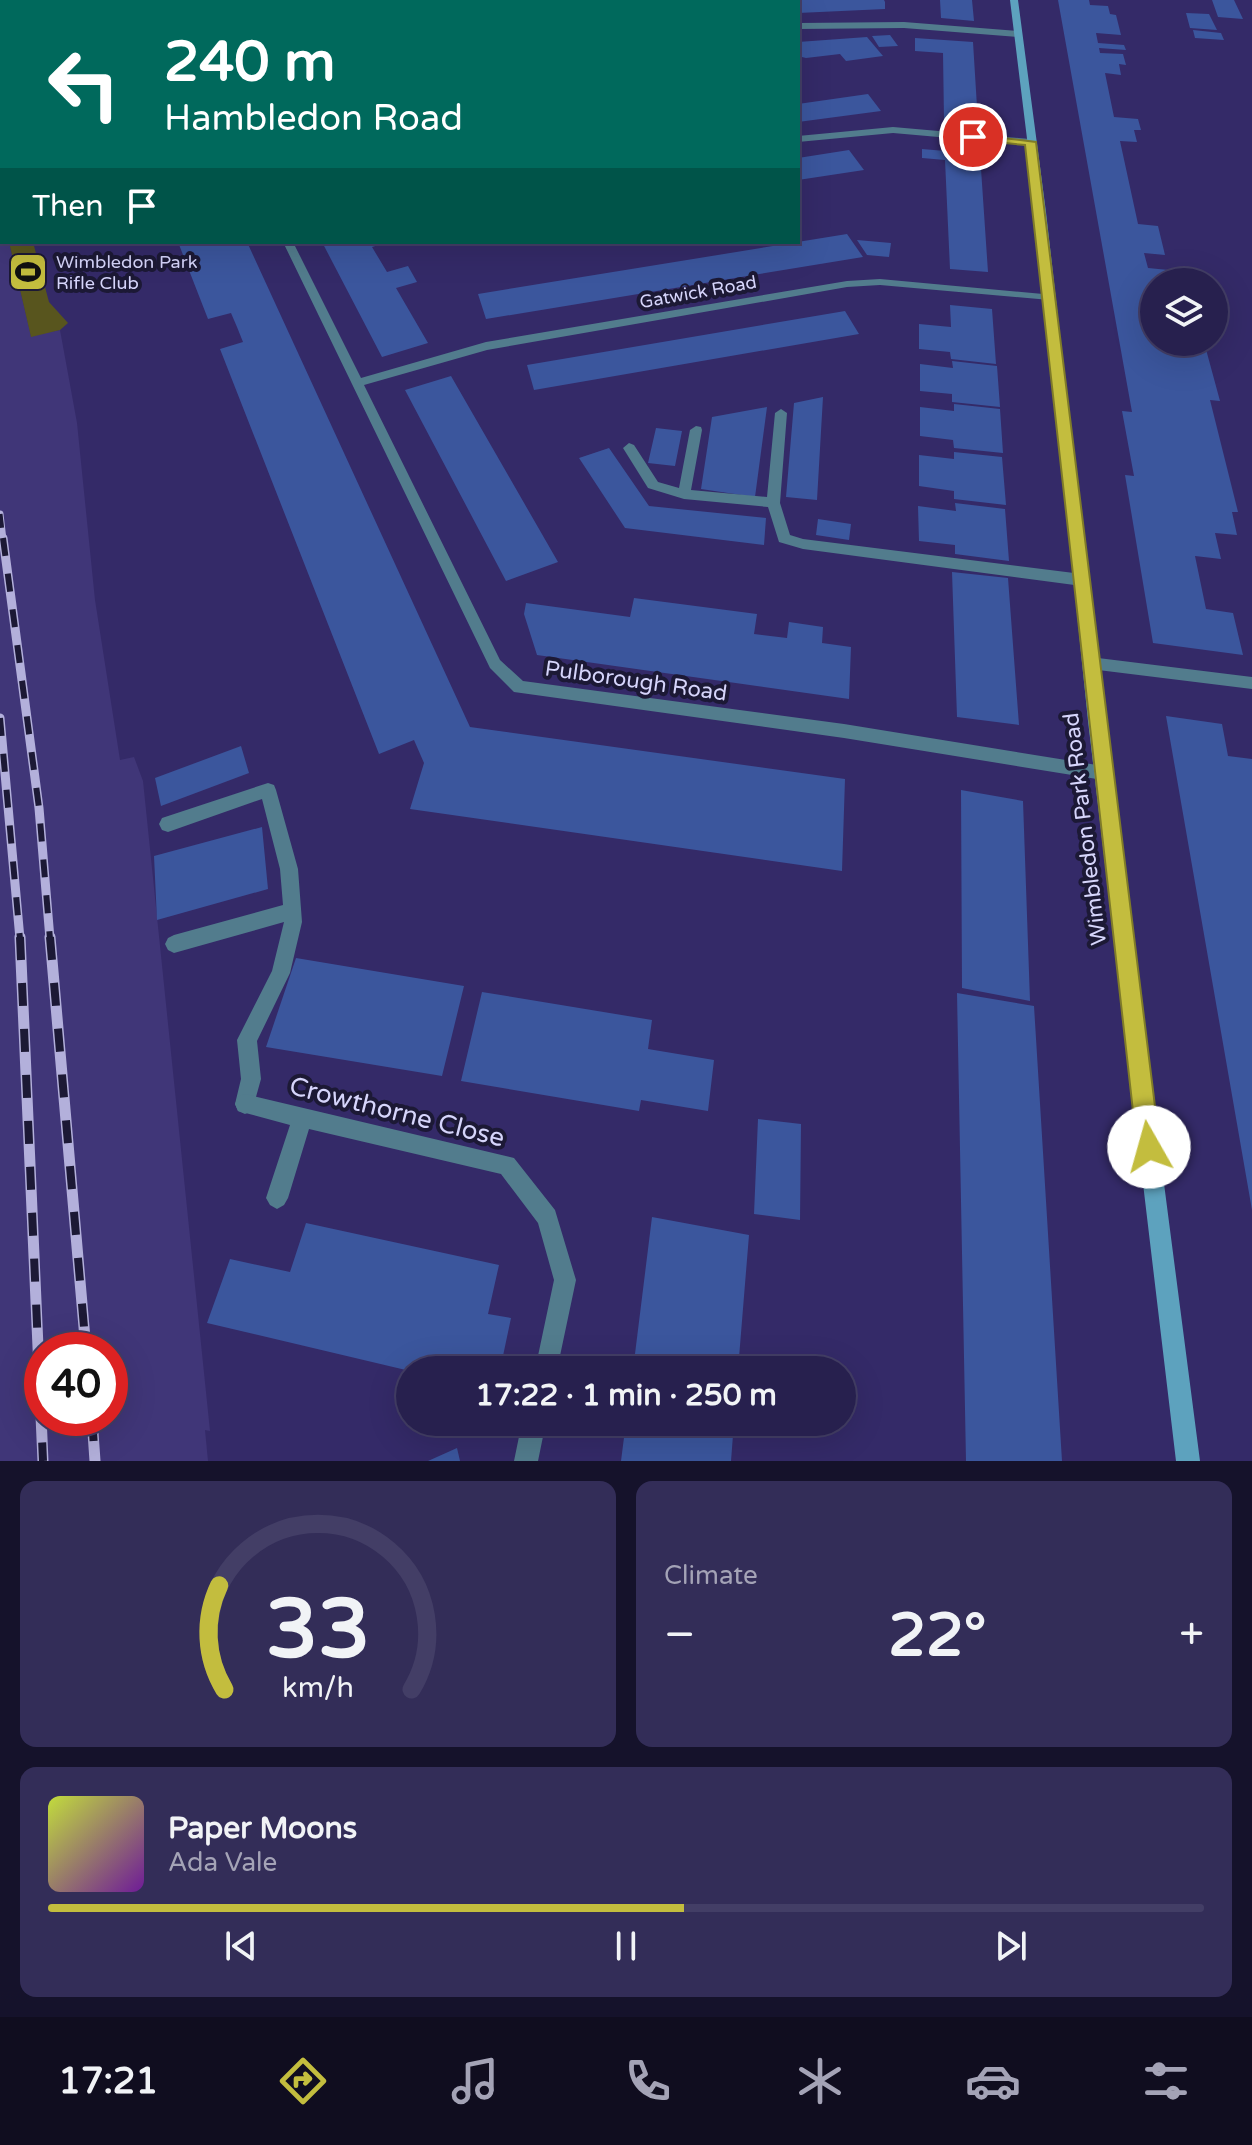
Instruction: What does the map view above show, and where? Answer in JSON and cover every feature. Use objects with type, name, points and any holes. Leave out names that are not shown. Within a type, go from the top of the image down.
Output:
[{"type":"street","name":"Wimbledon Park Road","points":[[1014,0],[1103,773],[1188,1461]]},
{"type":"street","points":[[800,26],[904,25],[1018,34]]},
{"type":"street","points":[[800,139],[893,130],[1030,142]]},
{"type":"street","name":"Pulborough Road","points":[[289,244],[495,664],[519,687],[844,731],[1103,773]]},
{"type":"street","name":"Gatwick Road","points":[[357,383],[486,346],[847,284],[880,282],[1050,297]]},
{"type":"street","points":[[781,413],[773,503],[784,538],[803,544],[1082,580]]},
{"type":"street","points":[[684,494],[696,430]]},
{"type":"street","points":[[629,448],[653,485],[684,494],[773,503]]},
{"type":"street","points":[[1090,663],[1252,683]]},
{"type":"street","points":[[168,824],[268,790],[289,869],[293,911],[174,944]]},
{"type":"street","name":"Crowthorne Close","points":[[293,911],[281,973],[247,1040],[251,1079],[245,1104],[507,1165],[547,1218],[565,1280],[549,1356]]},
{"type":"street","points":[[277,1198],[303,1117]]},
{"type":"street","points":[[526,1461],[531,1436]]},
{"type":"shaded area","points":[[0,244],[9,244],[31,336],[60,330],[77,423],[95,600],[120,760],[134,757],[143,781],[210,1431],[205,1430],[208,1461],[0,1461]]},
{"type":"shaded area","name":"Wimbledon Park Rifle Club","points":[[9,244],[34,244],[49,302],[68,323],[60,330],[31,337]]},
{"type":"building","points":[[800,0],[884,0],[885,9],[800,13]]},
{"type":"building","points":[[940,0],[972,0],[974,21],[941,18]]},
{"type":"building","points":[[1058,0],[1089,0],[1090,5],[1108,6],[1110,14],[1116,15],[1121,35],[1096,33],[1098,43],[1124,45],[1126,50],[1099,48],[1100,53],[1123,54],[1126,65],[1119,64],[1121,75],[1105,73],[1114,117],[1138,119],[1141,130],[1134,130],[1137,142],[1120,141],[1138,224],[1158,226],[1165,255],[1144,253],[1148,268],[1140,268],[1140,356],[1208,356],[1220,401],[1210,400],[1238,512],[1232,512],[1237,535],[1215,533],[1221,559],[1195,556],[1206,609],[1233,613],[1243,655],[1153,643],[1125,475],[1134,476],[1122,411],[1132,412]]},
{"type":"building","points":[[1212,0],[1234,0],[1243,19],[1218,17]]},
{"type":"building","points":[[1186,13],[1209,14],[1217,30],[1190,28]]},
{"type":"building","points":[[1193,30],[1221,33],[1224,40],[1195,38]]},
{"type":"building","points":[[890,35],[898,46],[879,47],[872,36]]},
{"type":"building","points":[[867,37],[883,56],[846,61],[840,54],[806,58],[800,56],[800,42]]},
{"type":"building","points":[[915,38],[973,42],[978,123],[944,120],[943,53],[915,51]]},
{"type":"building","points":[[868,94],[881,111],[800,122],[800,104]]},
{"type":"building","points":[[922,149],[980,154],[988,272],[950,269],[945,160],[922,158]]},
{"type":"building","points":[[849,150],[864,170],[800,180],[800,158]]},
{"type":"building","points":[[847,234],[863,257],[486,319],[478,294],[800,244]]},
{"type":"building","points":[[857,240],[891,243],[889,257],[867,255]]},
{"type":"building","points":[[179,244],[248,244],[470,727],[845,779],[842,871],[410,809],[424,763],[414,740],[379,754],[220,349],[243,342],[231,313],[208,319]]},
{"type":"building","points":[[323,244],[382,244],[372,247],[387,272],[408,266],[417,282],[396,288],[428,343],[382,357]]},
{"type":"building","points":[[950,305],[992,309],[996,364],[951,359],[950,352],[919,349],[919,324],[951,327]]},
{"type":"building","points":[[845,311],[859,334],[534,390],[527,365]]},
{"type":"building","points":[[952,361],[997,366],[1000,407],[952,402],[952,394],[920,391],[920,364],[953,368]]},
{"type":"building","points":[[451,376],[558,562],[506,581],[405,390]]},
{"type":"building","points":[[823,397],[817,500],[786,497],[794,403]]},
{"type":"building","points":[[954,404],[1000,409],[1003,453],[954,448],[953,440],[920,436],[920,407],[954,411]]},
{"type":"building","points":[[767,407],[755,497],[701,489],[712,417]]},
{"type":"building","points":[[656,428],[682,431],[675,466],[648,463]]},
{"type":"building","points":[[609,448],[649,506],[766,518],[764,545],[625,528],[579,458]]},
{"type":"building","points":[[954,452],[1002,457],[1006,505],[954,499],[954,491],[919,486],[919,455],[954,459]]},
{"type":"building","points":[[955,503],[1005,509],[1009,561],[955,554],[955,545],[919,541],[918,506],[956,511]]},
{"type":"building","points":[[818,519],[851,524],[849,540],[816,535]]},
{"type":"building","points":[[952,572],[1008,578],[1019,725],[957,717]]},
{"type":"building","points":[[634,598],[757,614],[754,634],[787,638],[789,622],[823,627],[822,643],[851,647],[849,699],[537,655],[524,614],[526,603],[630,617]]},
{"type":"building","points":[[1166,716],[1222,724],[1228,756],[1252,759],[1252,1210]]},
{"type":"building","points":[[241,746],[249,773],[161,806],[155,778]]},
{"type":"building","points":[[961,790],[1023,801],[1030,1001],[962,988]]},
{"type":"building","points":[[262,827],[268,889],[157,920],[154,856]]},
{"type":"building","points":[[296,958],[464,986],[442,1076],[266,1047]]},
{"type":"building","points":[[482,992],[652,1020],[648,1049],[714,1060],[708,1111],[641,1100],[639,1111],[461,1081]]},
{"type":"building","points":[[957,993],[1034,1006],[1062,1461],[966,1461]]},
{"type":"building","points":[[758,1119],[801,1124],[800,1220],[754,1214]]},
{"type":"building","points":[[652,1217],[749,1235],[739,1356],[635,1356]]},
{"type":"building","points":[[306,1223],[499,1265],[488,1314],[511,1318],[503,1356],[396,1356],[396,1368],[207,1323],[230,1259],[290,1272]]},
{"type":"building","points":[[624,1436],[733,1436],[731,1461],[621,1461]]},
{"type":"building","points":[[457,1448],[460,1461],[428,1461]]},
{"type":"railway","points":[[0,514],[3,540]]},
{"type":"railway","points":[[3,538],[39,808],[50,939]]},
{"type":"railway","points":[[0,718],[20,939]]},
{"type":"railway","points":[[20,937],[43,1461]]},
{"type":"railway","points":[[50,937],[84,1332]]},
{"type":"railway","points":[[93,1436],[95,1461]]},
{"type":"place","name":"Wimbledon Park Rifle Club","points":[[28,272]]},
{"type":"route","points":[[973,137],[1030,142],[1041,212],[1096,721],[1149,1147]]}]
